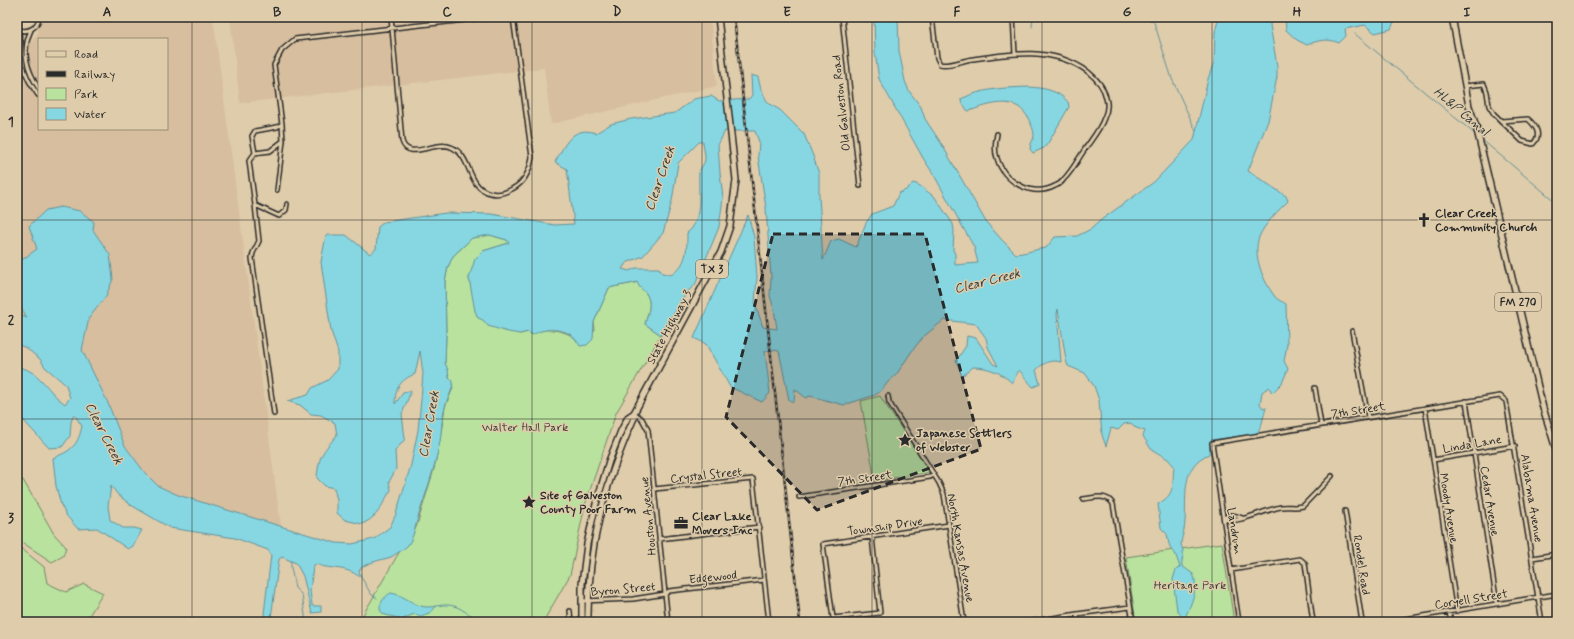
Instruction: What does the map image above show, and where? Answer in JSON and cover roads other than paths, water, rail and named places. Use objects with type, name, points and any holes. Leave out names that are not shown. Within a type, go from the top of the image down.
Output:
[{"type":"main road","name":"State Highway 3","points":[[582,622],[592,545],[615,463],[634,418],[634,414],[721,252],[730,226],[736,180],[718,17]]},
{"type":"main road","name":"FM 270","points":[[1452,17],[1469,106],[1476,126],[1543,408],[1557,452]]},
{"type":"main road","name":"State Highway 3","points":[[584,601],[588,622]]},
{"type":"street","points":[[38,95],[26,76],[22,63],[21,41],[17,30],[31,30],[36,26],[39,17]]},
{"type":"street","points":[[391,17],[402,141],[404,146],[408,150],[414,151],[439,145],[453,148],[463,157],[473,180],[478,186],[488,192],[499,194],[512,189],[522,181],[529,170],[532,157],[513,17]]},
{"type":"street","points":[[277,190],[283,141],[274,65],[282,50],[295,39],[492,17]]},
{"type":"street","name":"Old Galveston Road","points":[[842,17],[860,186]]},
{"type":"street","points":[[932,17],[937,58],[940,64],[947,65],[967,60],[1015,54],[1043,54],[1064,59],[1078,65],[1091,74],[1103,87],[1106,98],[1106,113],[1100,127],[1068,175],[1060,183],[1048,189],[1033,190],[1024,188],[1010,179],[1000,167],[997,158],[995,145],[997,134]]},
{"type":"street","points":[[1013,17],[1015,54]]},
{"type":"street","points":[[31,30],[27,41],[27,65],[31,76],[38,87]]},
{"type":"street","points":[[1465,86],[1484,84],[1489,106],[1501,121],[1522,141],[1533,144],[1537,140],[1538,134],[1536,128],[1528,119],[1501,121]]},
{"type":"street","points":[[255,153],[252,136],[255,131],[276,127],[282,124]]},
{"type":"street","points":[[274,414],[252,258],[259,241],[256,205],[249,161],[255,153],[270,151],[283,141]]},
{"type":"street","points":[[256,205],[279,216],[286,210],[287,204]]},
{"type":"street","points":[[1352,331],[1368,417]]},
{"type":"street","points":[[1314,388],[1320,425]]},
{"type":"street","name":"North Kansas Avenue","points":[[888,396],[889,402],[944,494],[964,622]]},
{"type":"street","name":"7th Street","points":[[1212,443],[1500,396],[1506,400]]},
{"type":"street","name":"Alabama Avenue","points":[[1506,400],[1515,446],[1542,622]]},
{"type":"street","name":"Cedar Avenue","points":[[1466,401],[1498,604]]},
{"type":"street","name":"Moody Avenue","points":[[1425,408],[1456,611]]},
{"type":"street","name":"Houston Avenue","points":[[634,414],[642,419],[648,430],[668,622]]},
{"type":"street","name":"Landrum","points":[[1212,443],[1239,622]]},
{"type":"street","name":"Linda Lane","points":[[1433,460],[1515,446]]},
{"type":"street","name":"7th Street","points":[[799,497],[930,477],[934,475]]},
{"type":"street","points":[[1224,520],[1226,516],[1231,515],[1236,515],[1242,518],[1280,507],[1303,506],[1332,476]]},
{"type":"street","name":"Crystal Street","points":[[654,489],[753,479],[759,527]]},
{"type":"street","points":[[1083,499],[1103,497],[1110,499],[1113,504],[1133,622]]},
{"type":"street","name":"Rondel Road","points":[[1345,511],[1362,622]]},
{"type":"street","name":"Township Drive","points":[[872,537],[880,613],[833,618],[824,544],[949,525]]},
{"type":"street","points":[[659,539],[759,527],[769,622]]},
{"type":"street","points":[[1532,558],[1557,554]]},
{"type":"street","points":[[1232,570],[1302,560],[1305,562],[1313,622]]},
{"type":"street","name":"Edgewood","points":[[665,594],[668,591],[764,580]]},
{"type":"street","name":"Byron Street","points":[[584,601],[633,599],[665,594]]},
{"type":"street","name":"Coryell Street","points":[[1387,622],[1407,620],[1557,594]]},
{"type":"street","points":[[1029,622],[1130,607]]},
{"type":"street","points":[[570,611],[571,622]]},
{"type":"street","points":[[1449,612],[1451,622]]},
{"type":"street","points":[[1077,614],[1078,622]]},
{"type":"water","name":"Clear Creek","points":[[874,17],[898,17],[899,51],[905,81],[909,91],[921,107],[925,119],[941,143],[986,222],[1016,254],[1046,248],[1055,237],[1077,236],[1091,229],[1101,220],[1154,182],[1194,140],[1208,79],[1214,62],[1215,32],[1219,17],[1271,17],[1270,25],[1277,66],[1277,77],[1268,121],[1248,171],[1286,196],[1288,201],[1265,227],[1259,237],[1257,252],[1260,269],[1267,285],[1276,298],[1286,304],[1287,345],[1284,361],[1288,369],[1282,383],[1272,393],[1269,387],[1262,392],[1260,404],[1263,408],[1266,407],[1262,423],[1257,434],[1211,440],[1209,454],[1200,459],[1193,466],[1189,474],[1186,492],[1185,524],[1181,543],[1183,553],[1182,566],[1193,574],[1195,580],[1195,592],[1184,620],[1177,610],[1173,579],[1176,570],[1180,567],[1175,553],[1169,544],[1167,534],[1161,528],[1158,504],[1168,497],[1170,493],[1173,484],[1174,466],[1168,459],[1151,449],[1143,436],[1145,431],[1134,427],[1131,423],[1124,424],[1118,430],[1111,428],[1106,446],[1102,435],[1099,400],[1094,386],[1085,373],[1068,366],[1058,309],[1057,314],[1061,362],[1047,362],[1036,370],[1040,384],[1033,387],[1019,370],[1012,383],[999,373],[984,368],[973,367],[962,376],[956,361],[966,346],[967,336],[976,338],[993,364],[998,366],[988,347],[986,338],[976,324],[944,320],[923,337],[896,375],[881,391],[875,395],[844,405],[810,396],[806,398],[795,389],[794,402],[789,400],[779,351],[773,350],[765,351],[770,393],[762,402],[730,387],[706,344],[694,338],[748,215],[754,237],[757,277],[755,303],[763,327],[777,329],[774,309],[770,296],[771,277],[766,208],[758,156],[759,142],[755,131],[725,131],[718,145],[723,198],[719,227],[695,285],[687,292],[661,335],[645,324],[649,308],[649,300],[637,282],[609,288],[594,322],[593,339],[587,345],[580,346],[570,334],[556,330],[541,331],[533,335],[528,332],[520,334],[508,332],[488,326],[483,320],[478,318],[475,311],[469,278],[475,259],[483,251],[509,243],[507,240],[490,235],[472,238],[453,256],[448,267],[445,281],[445,363],[449,378],[453,381],[453,385],[444,412],[435,464],[413,535],[407,546],[391,557],[368,564],[361,568],[359,571],[361,577],[345,570],[324,567],[316,564],[313,566],[310,591],[312,605],[321,606],[321,612],[312,613],[303,576],[296,563],[282,557],[279,559],[271,618],[266,620],[264,614],[271,555],[268,550],[235,538],[170,528],[131,505],[118,495],[111,486],[108,506],[110,520],[123,528],[142,530],[133,546],[128,549],[97,528],[78,529],[66,515],[61,505],[56,486],[53,458],[65,453],[73,447],[82,426],[74,414],[71,422],[70,436],[62,447],[49,448],[24,421],[17,410],[17,368],[19,367],[33,373],[65,404],[70,398],[66,385],[45,367],[40,359],[26,348],[17,344],[17,314],[27,318],[20,305],[17,303],[17,262],[37,249],[29,226],[46,210],[61,207],[80,211],[94,222],[93,230],[110,255],[113,279],[106,296],[89,318],[82,350],[107,401],[125,446],[145,473],[158,486],[178,495],[336,543],[352,544],[374,539],[390,527],[396,514],[411,465],[418,430],[423,373],[420,351],[415,374],[399,385],[396,393],[395,404],[403,393],[411,391],[402,414],[405,439],[395,451],[396,469],[389,482],[391,490],[376,515],[369,520],[362,524],[345,520],[337,513],[337,500],[334,488],[325,486],[317,478],[320,459],[337,435],[335,423],[321,415],[311,414],[300,405],[287,401],[308,395],[312,388],[328,380],[338,369],[338,352],[331,331],[321,262],[326,235],[346,235],[370,254],[376,249],[378,227],[384,222],[446,213],[491,214],[555,225],[574,224],[567,169],[555,162],[570,138],[581,132],[588,131],[596,133],[611,124],[631,119],[675,113],[694,99],[711,96],[719,101],[749,99],[752,95],[751,75],[758,77],[761,90],[768,103],[780,110],[804,134],[813,156],[819,174],[823,260],[831,241],[839,239],[856,247],[866,223],[872,214],[893,206],[899,193],[906,190],[913,183],[919,185],[934,196],[953,224],[953,250],[955,254],[955,265],[978,263],[974,247],[879,79],[875,53]],"holes":[[[699,142],[703,142],[705,158],[699,172],[698,214],[692,228],[687,233],[685,257],[680,267],[671,275],[662,273],[659,268],[636,268],[629,271],[622,269],[626,263],[643,256],[663,233],[672,201],[678,163]]]},
{"type":"water","points":[[1285,17],[1396,17],[1391,29],[1375,33],[1365,25],[1345,29],[1346,36],[1339,43],[1331,40],[1323,40],[1307,45],[1297,40],[1286,30]]},
{"type":"water","points":[[1029,87],[1055,92],[1068,102],[1069,107],[1048,143],[1044,148],[1033,153],[1030,149],[1034,137],[1033,129],[1024,112],[1018,107],[1003,103],[969,111],[961,101],[961,99],[969,95],[986,91],[1003,88]]},
{"type":"water","points":[[391,593],[403,597],[418,605],[429,607],[436,606],[429,613],[421,616],[414,614],[401,620],[396,617],[386,615],[380,610],[381,603],[385,597]]},
{"type":"waterway","points":[[1032,27],[1033,17]]},
{"type":"waterway","points":[[1145,17],[1154,22],[1172,79],[1196,131]]},
{"type":"waterway","name":"HL&P Canal","points":[[1355,34],[1476,135]]},
{"type":"waterway","name":"HL&P Canal","points":[[1481,139],[1557,203]]},
{"type":"waterway","points":[[291,561],[295,588],[302,595],[306,622]]},
{"type":"waterway","points":[[361,577],[371,594],[377,598]]},
{"type":"waterway","points":[[436,606],[454,606],[477,618]]},
{"type":"railway","points":[[734,17],[800,622]]},
{"type":"place","name":"Clear Creek Community Church","points":[[1424,220]]},
{"type":"place","name":"Japanese Settlers of Webster","points":[[905,440]]},
{"type":"place","name":"Site of Galveston County Poor Farm","points":[[529,502]]},
{"type":"place","name":"Clear Lake Movers Inc","points":[[681,523]]},
{"type":"park label","name":"Walter Hall Park","points":[[525,427]]},
{"type":"park label","name":"Heritage Park","points":[[1190,585]]}]
